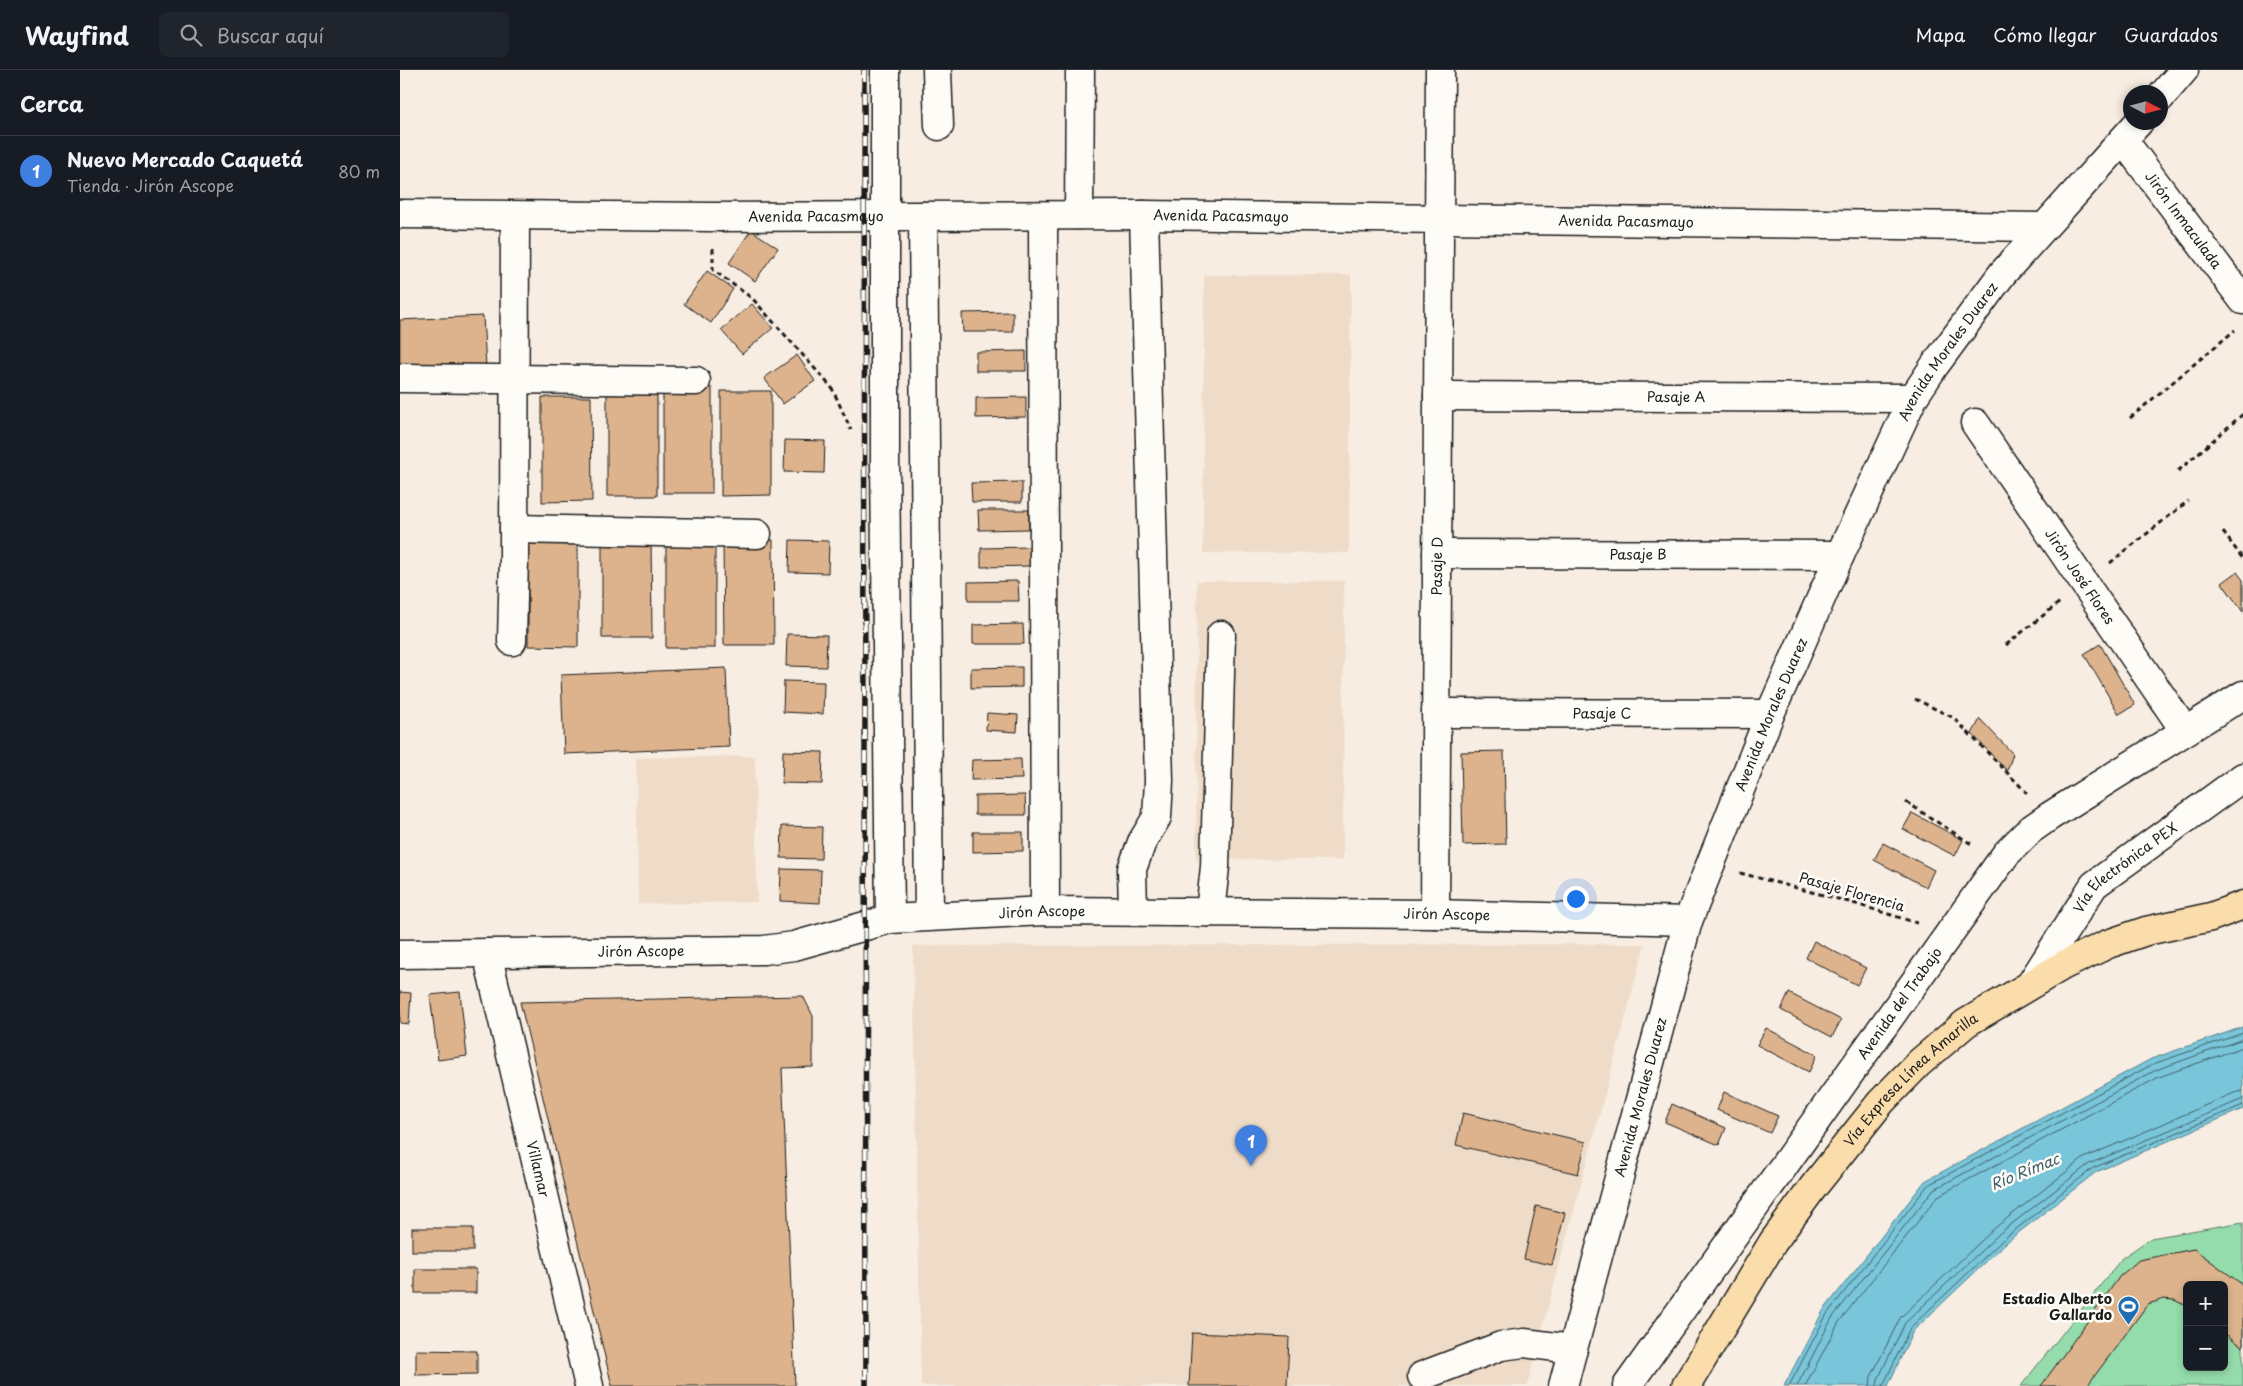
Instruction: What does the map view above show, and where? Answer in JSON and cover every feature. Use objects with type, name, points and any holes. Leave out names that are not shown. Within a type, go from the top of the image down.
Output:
[{"type":"highway","name":"Vía Expresa Línea Amarilla","points":[[1686,1386],[1773,1242],[1814,1186],[1881,1102],[1919,1063],[1966,1023],[2032,982],[2108,944],[2146,931],[2211,917],[2243,905]]},
{"type":"street","points":[[885,70],[885,461],[890,919]]},
{"type":"street","points":[[937,70],[939,126]]},
{"type":"street","points":[[1079,215],[1080,70]]},
{"type":"street","name":"Pasaje D","points":[[1435,914],[1440,70]]},
{"type":"street","points":[[2168,89],[2184,70]]},
{"type":"street","name":"Avenida Morales Duarez","points":[[1563,1386],[1688,921],[1770,714],[1840,555],[1912,398],[1962,326],[2002,274],[2132,132]]},
{"type":"street","name":"Jirón Inmaculada","points":[[2132,132],[2243,300]]},
{"type":"street","name":"Avenida Pacasmayo","points":[[400,214],[713,217],[1144,215],[2044,227]]},
{"type":"street","points":[[1133,911],[1132,869],[1142,842],[1156,817],[1158,781],[1144,215]]},
{"type":"street","points":[[512,641],[515,216]]},
{"type":"street","points":[[923,216],[929,916]]},
{"type":"street","points":[[1043,216],[1045,911]]},
{"type":"street","points":[[400,378],[696,381]]},
{"type":"street","name":"Pasaje A","points":[[1438,396],[1912,398]]},
{"type":"street","name":"Jirón José Flores","points":[[1975,423],[2184,731]]},
{"type":"street","points":[[514,529],[757,534]]},
{"type":"street","name":"Pasaje B","points":[[1437,554],[1840,555]]},
{"type":"street","points":[[1210,912],[1214,867],[1221,635]]},
{"type":"street","name":"Avenida del Trabajo","points":[[1627,1386],[1844,1084],[2000,862],[2030,830],[2050,816],[2243,695]]},
{"type":"street","name":"Pasaje C","points":[[1436,713],[1770,714]]},
{"type":"street","name":"Vía Electrónica PEX","points":[[2032,982],[2094,886],[2243,777]]},
{"type":"street","name":"Jirón Ascope","points":[[400,954],[764,950],[794,946],[890,919],[1045,911],[1435,914],[1688,921]]},
{"type":"street","name":"Villamar","points":[[487,953],[589,1386]]},
{"type":"street","points":[[1422,1376],[1473,1355],[1501,1346],[1524,1343],[1573,1349]]},
{"type":"path","points":[[713,217],[713,270],[753,299],[832,388],[866,462],[885,461]]},
{"type":"path","points":[[2130,418],[2236,330]]},
{"type":"path","points":[[2178,471],[2243,414]]},
{"type":"path","points":[[2006,645],[2188,501]]},
{"type":"path","points":[[2223,532],[2243,559]]},
{"type":"path","points":[[1915,699],[1954,718],[2050,816]]},
{"type":"path","points":[[1906,802],[2000,862]]},
{"type":"path","name":"Pasaje Florencia","points":[[1749,875],[1853,903],[1949,932]]},
{"type":"shaded area","points":[[1204,275],[1351,275],[1349,553],[1203,553]]},
{"type":"shaded area","points":[[1197,581],[1344,581],[1343,860],[1196,859]]},
{"type":"shaded area","points":[[755,756],[757,902],[638,904],[636,758]]},
{"type":"shaded area","points":[[1645,944],[1527,1386],[921,1386],[913,946]]},
{"type":"green space","name":"Estadio Alberto Gallardo","points":[[2243,1222],[2243,1386],[2021,1386],[2122,1258],[2151,1238]]},
{"type":"water","name":"Río Rímac","points":[[2243,1027],[2243,1109],[2096,1172],[2008,1241],[1913,1331],[1888,1386],[1784,1386],[1823,1311],[1925,1181],[2151,1059]]},
{"type":"building","points":[[751,230],[778,248],[755,281],[729,263]]},
{"type":"building","points":[[707,271],[733,289],[711,323],[684,304]]},
{"type":"building","points":[[752,304],[773,328],[742,354],[721,330]]},
{"type":"building","points":[[1013,312],[1013,332],[963,332],[962,313]]},
{"type":"building","points":[[483,316],[486,366],[400,370],[400,320]]},
{"type":"building","points":[[1026,351],[1026,371],[976,371],[976,352]]},
{"type":"building","points":[[797,355],[815,381],[783,404],[764,378]]},
{"type":"building","points":[[663,388],[712,388],[712,493],[663,493]]},
{"type":"building","points":[[657,391],[657,496],[607,496],[607,392]]},
{"type":"building","points":[[721,391],[771,391],[771,495],[721,496]]},
{"type":"building","points":[[542,397],[591,397],[592,501],[542,502]]},
{"type":"building","points":[[1026,397],[1026,417],[976,418],[976,398]]},
{"type":"building","points":[[785,440],[825,441],[824,473],[784,472]]},
{"type":"building","points":[[1022,482],[1022,502],[972,502],[971,483]]},
{"type":"building","points":[[978,510],[1029,510],[1029,529],[979,530]]},
{"type":"building","points":[[602,533],[651,533],[652,638],[602,638]]},
{"type":"building","points":[[723,540],[773,540],[774,645],[724,645]]},
{"type":"building","points":[[790,540],[829,541],[828,573],[789,572]]},
{"type":"building","points":[[528,541],[578,542],[578,647],[528,646]]},
{"type":"building","points":[[666,543],[715,543],[715,648],[666,648]]},
{"type":"building","points":[[1031,547],[1032,566],[981,567],[981,548]]},
{"type":"building","points":[[2237,572],[2243,580],[2243,612],[2222,583]]},
{"type":"building","points":[[1018,581],[1019,601],[968,601],[968,582]]},
{"type":"building","points":[[1023,624],[1024,644],[973,644],[973,625]]},
{"type":"building","points":[[787,634],[827,635],[826,667],[786,666]]},
{"type":"building","points":[[2100,644],[2135,705],[2119,714],[2084,654]]},
{"type":"building","points":[[1022,667],[1022,687],[971,688],[971,668]]},
{"type":"building","points":[[726,668],[729,747],[564,754],[561,675]]},
{"type":"building","points":[[784,681],[824,682],[823,714],[783,712]]},
{"type":"building","points":[[987,713],[1018,715],[1017,732],[986,730]]},
{"type":"building","points":[[1980,719],[2013,754],[2007,771],[1972,734]]},
{"type":"building","points":[[783,751],[823,752],[822,784],[782,783]]},
{"type":"building","points":[[1504,751],[1506,844],[1463,845],[1461,752]]},
{"type":"building","points":[[1021,759],[1022,779],[971,780],[972,760]]},
{"type":"building","points":[[1025,795],[1026,815],[975,815],[975,796]]},
{"type":"building","points":[[1912,813],[1963,840],[1955,856],[1903,829]]},
{"type":"building","points":[[782,826],[822,827],[821,859],[781,858]]},
{"type":"building","points":[[973,832],[1023,832],[1023,851],[973,852]]},
{"type":"building","points":[[1883,843],[1934,870],[1926,887],[1874,860]]},
{"type":"building","points":[[781,869],[821,870],[820,903],[780,901]]},
{"type":"building","points":[[1814,941],[1866,968],[1857,985],[1806,958]]},
{"type":"building","points":[[400,992],[411,993],[409,1024],[400,1023]]},
{"type":"building","points":[[460,992],[467,1056],[438,1060],[430,995]]},
{"type":"building","points":[[1789,993],[1841,1020],[1832,1037],[1781,1010]]},
{"type":"building","points":[[803,996],[813,1016],[813,1067],[782,1068],[795,1386],[612,1386],[520,1002]]},
{"type":"building","points":[[1766,1028],[1817,1055],[1809,1072],[1757,1045]]},
{"type":"building","points":[[1724,1092],[1778,1116],[1770,1133],[1717,1110]]},
{"type":"building","points":[[1672,1104],[1726,1128],[1719,1145],[1665,1122]]},
{"type":"building","points":[[1463,1113],[1586,1142],[1578,1174],[1456,1145]]},
{"type":"building","points":[[1536,1206],[1565,1213],[1552,1265],[1524,1259]]},
{"type":"building","points":[[412,1228],[473,1228],[473,1251],[412,1251]]},
{"type":"building","points":[[2194,1249],[2243,1285],[2243,1347],[2228,1336],[2228,1281],[2183,1281],[2183,1304],[2174,1300],[2164,1299],[2148,1304],[2087,1386],[2041,1386],[2120,1276],[2139,1260]]},
{"type":"building","points":[[415,1269],[476,1269],[476,1293],[415,1293]]},
{"type":"building","points":[[1192,1333],[1289,1337],[1287,1386],[1189,1386]]},
{"type":"building","points":[[416,1350],[477,1351],[477,1374],[416,1375]]},
{"type":"railway","points":[[864,70],[866,1386]]},
{"type":"place","name":"Nuevo Mercado Caquetá","points":[[1251,1166]]},
{"type":"place","name":"Estadio Alberto Gallardo","points":[[2128,1326]]}]
